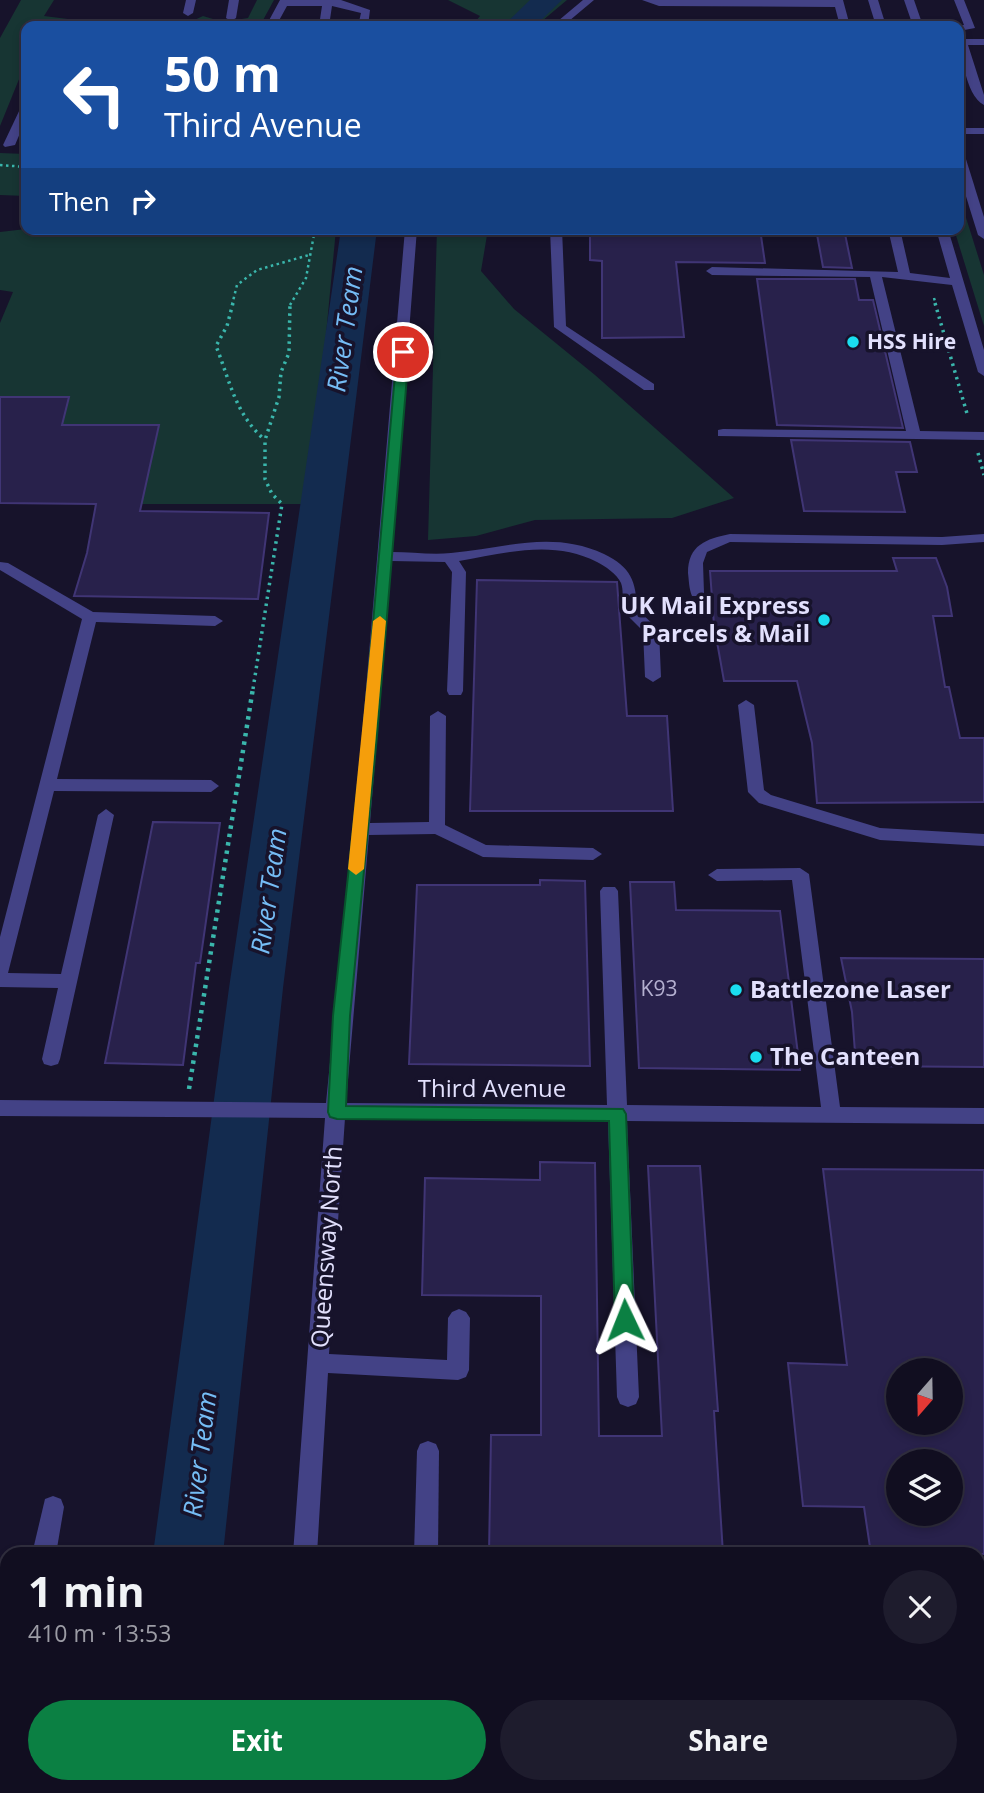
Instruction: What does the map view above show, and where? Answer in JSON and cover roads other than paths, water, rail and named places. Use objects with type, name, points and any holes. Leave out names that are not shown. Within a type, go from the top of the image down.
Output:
[{"type":"street","points":[[188,13],[191,0]]},
{"type":"street","points":[[231,18],[234,0]]},
{"type":"street","points":[[563,21],[589,0]]},
{"type":"street","points":[[647,0],[659,3],[839,2],[844,21]]},
{"type":"street","points":[[873,0],[879,21]]},
{"type":"street","points":[[909,0],[916,21]]},
{"type":"street","points":[[959,0],[963,21]]},
{"type":"street","points":[[274,21],[284,1],[341,3],[366,12],[364,21]]},
{"type":"street","points":[[325,21],[327,3]]},
{"type":"street","points":[[964,28],[984,28]]},
{"type":"street","points":[[964,39],[984,42]]},
{"type":"street","points":[[964,50],[979,96],[984,102]]},
{"type":"street","points":[[9,145],[21,118]]},
{"type":"street","points":[[964,131],[984,131]]},
{"type":"street","points":[[964,184],[984,236]]},
{"type":"street","name":"Queensway North","points":[[306,1547],[342,1016],[385,556],[411,235]]},
{"type":"street","points":[[556,235],[560,327],[649,387]]},
{"type":"street","points":[[895,235],[905,278]]},
{"type":"street","points":[[945,235],[984,372]]},
{"type":"street","points":[[712,271],[875,273],[957,282]]},
{"type":"street","points":[[875,273],[914,435]]},
{"type":"street","points":[[723,433],[979,435]]},
{"type":"street","points":[[698,593],[695,559],[701,548],[713,541],[730,538],[942,541],[984,538]]},
{"type":"street","points":[[385,556],[450,558],[527,544],[551,543],[590,552],[616,567],[628,584],[630,610],[651,630],[653,677]]},
{"type":"street","points":[[450,558],[459,572],[454,691]]},
{"type":"street","points":[[3,566],[90,617],[215,621]]},
{"type":"street","points":[[0,972],[90,617]]},
{"type":"street","points":[[746,705],[756,792],[765,799],[880,834],[984,840]]},
{"type":"street","points":[[437,828],[438,716]]},
{"type":"street","points":[[47,785],[211,786]]},
{"type":"street","points":[[51,1059],[106,815]]},
{"type":"street","points":[[360,829],[437,828],[483,851],[593,854]]},
{"type":"street","points":[[717,875],[800,874],[832,1116]]},
{"type":"street","points":[[609,891],[628,1397]]},
{"type":"street","points":[[0,980],[68,981]]},
{"type":"street","name":"Third Avenue","points":[[0,1108],[984,1116]]},
{"type":"street","points":[[319,1363],[458,1370],[459,1318]]},
{"type":"street","points":[[426,1547],[428,1451]]},
{"type":"street","points":[[45,1547],[53,1507]]},
{"type":"waterway","name":"River Team","points":[[524,21],[547,0]]},
{"type":"waterway","name":"River Team","points":[[189,1547],[256,988],[358,235]]},
{"type":"place","name":"HSS Hire","points":[[853,342]]},
{"type":"place","name":"UK Mail Express Parcels & Mail","points":[[824,620]]},
{"type":"place","name":"Battlezone Laser","points":[[736,990]]},
{"type":"place","name":"The Canteen","points":[[756,1057]]}]
